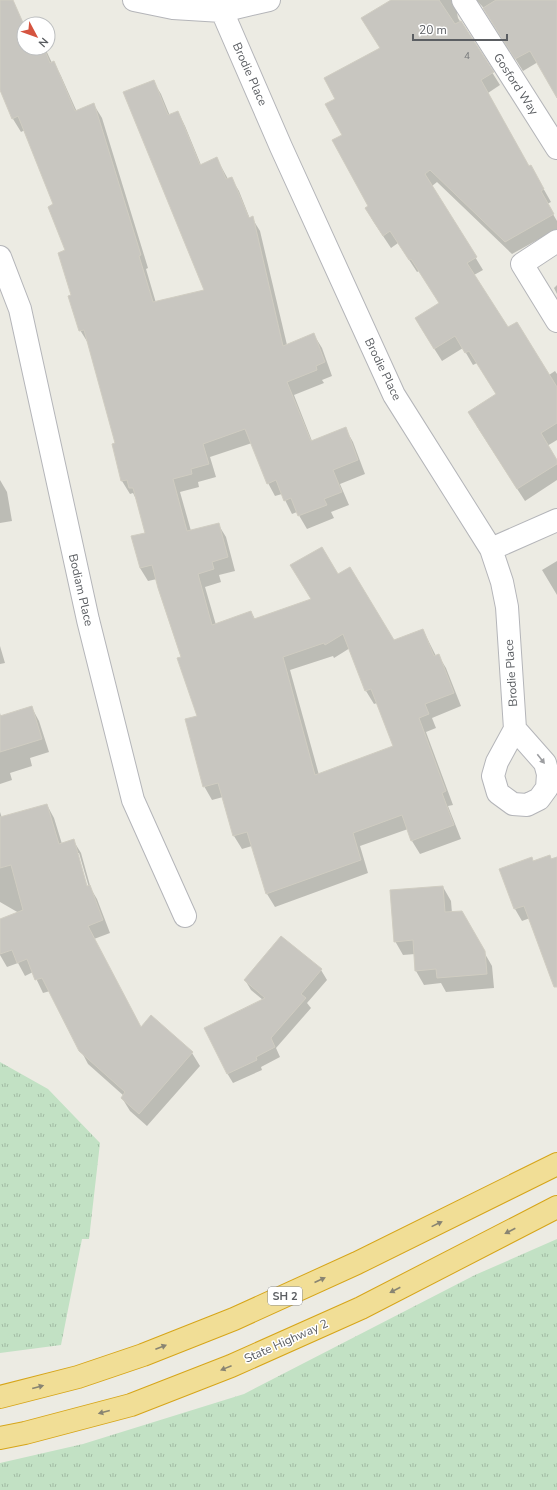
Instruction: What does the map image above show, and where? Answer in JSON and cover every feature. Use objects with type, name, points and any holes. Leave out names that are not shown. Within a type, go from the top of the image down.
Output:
[{"type":"highway","name":"SH 2","points":[[0,1397],[78,1376],[142,1355],[234,1319],[357,1263],[557,1164]]},
{"type":"highway","name":"State Highway 2","points":[[0,1438],[25,1433],[131,1405],[231,1366],[361,1308],[557,1207]]},
{"type":"street","points":[[134,0],[173,8],[222,11],[269,0]]},
{"type":"street","name":"Gosford Way","points":[[463,0],[557,148]]},
{"type":"street","name":"Brodie Place","points":[[222,11],[281,147],[394,396],[491,549],[502,582],[507,607],[515,730]]},
{"type":"street","points":[[557,241],[522,264],[557,321]]},
{"type":"street","name":"Bodiam Place","points":[[0,257],[20,309],[88,620],[132,800],[185,916]]},
{"type":"street","points":[[491,549],[557,520]]},
{"type":"green space","points":[[0,1062],[48,1089],[100,1143],[89,1239],[82,1239],[61,1345],[0,1353]]},
{"type":"green space","points":[[557,1239],[557,1490],[0,1490],[0,1463],[83,1444],[244,1394],[475,1275]]},
{"type":"building","points":[[0,0],[13,0],[20,16],[16,16],[16,56],[47,56],[50,63],[54,61],[75,111],[94,103],[141,255],[139,256],[153,302],[204,290],[123,92],[154,80],[168,115],[178,111],[200,165],[217,157],[226,179],[232,177],[249,218],[253,216],[283,346],[314,333],[325,362],[316,366],[317,370],[287,382],[311,441],[346,427],[358,460],[333,470],[342,492],[324,499],[327,505],[298,516],[291,498],[284,501],[276,480],[267,484],[245,429],[203,444],[209,464],[191,469],[192,474],[173,479],[187,531],[219,523],[228,557],[212,562],[214,569],[198,574],[212,625],[251,611],[254,619],[311,599],[290,565],[322,547],[338,574],[350,567],[394,640],[423,629],[434,656],[439,654],[454,693],[425,704],[429,714],[419,718],[446,791],[442,793],[454,825],[411,841],[402,815],[353,833],[361,860],[266,894],[247,832],[233,836],[218,783],[203,787],[185,719],[197,716],[177,658],[181,657],[152,565],[140,568],[131,536],[145,533],[133,488],[129,488],[127,480],[121,481],[112,444],[115,443],[84,330],[79,331],[68,296],[71,295],[58,253],[65,250],[48,207],[53,204],[18,116],[12,119],[0,90]],"holes":[[[343,634],[365,691],[371,689],[393,746],[315,775],[283,657],[324,643],[325,645]]]},
{"type":"building","points":[[391,0],[439,0],[455,24],[461,21],[494,72],[481,80],[529,166],[531,165],[544,189],[541,191],[554,214],[505,242],[430,170],[425,174],[477,257],[467,263],[508,327],[517,322],[557,387],[557,423],[541,433],[557,460],[557,464],[517,489],[468,412],[496,394],[469,351],[465,353],[455,336],[434,349],[415,318],[439,303],[411,259],[409,260],[390,231],[383,236],[365,208],[368,206],[332,140],[342,135],[325,104],[335,99],[324,78],[380,48],[361,18]]},
{"type":"building","points":[[496,0],[557,0],[557,98],[530,51],[515,59],[483,8]]},
{"type":"building","points":[[32,706],[42,739],[0,752],[0,716]]},
{"type":"building","points":[[47,804],[59,844],[74,839],[87,886],[90,885],[103,920],[88,926],[141,1027],[151,1015],[193,1052],[139,1114],[121,1098],[125,1092],[79,1051],[42,978],[35,980],[27,959],[17,963],[12,950],[0,954],[0,919],[23,910],[11,865],[0,868],[0,817]]},
{"type":"building","points":[[550,855],[551,859],[557,857],[557,987],[554,987],[524,906],[514,909],[499,869],[532,857],[533,861]]},
{"type":"building","points":[[443,886],[445,912],[462,911],[485,951],[487,974],[437,978],[436,969],[415,971],[413,940],[394,942],[390,890]]},
{"type":"building","points":[[281,936],[322,969],[301,994],[306,998],[271,1038],[275,1047],[256,1057],[257,1060],[227,1074],[204,1028],[265,998],[244,980]]}]
